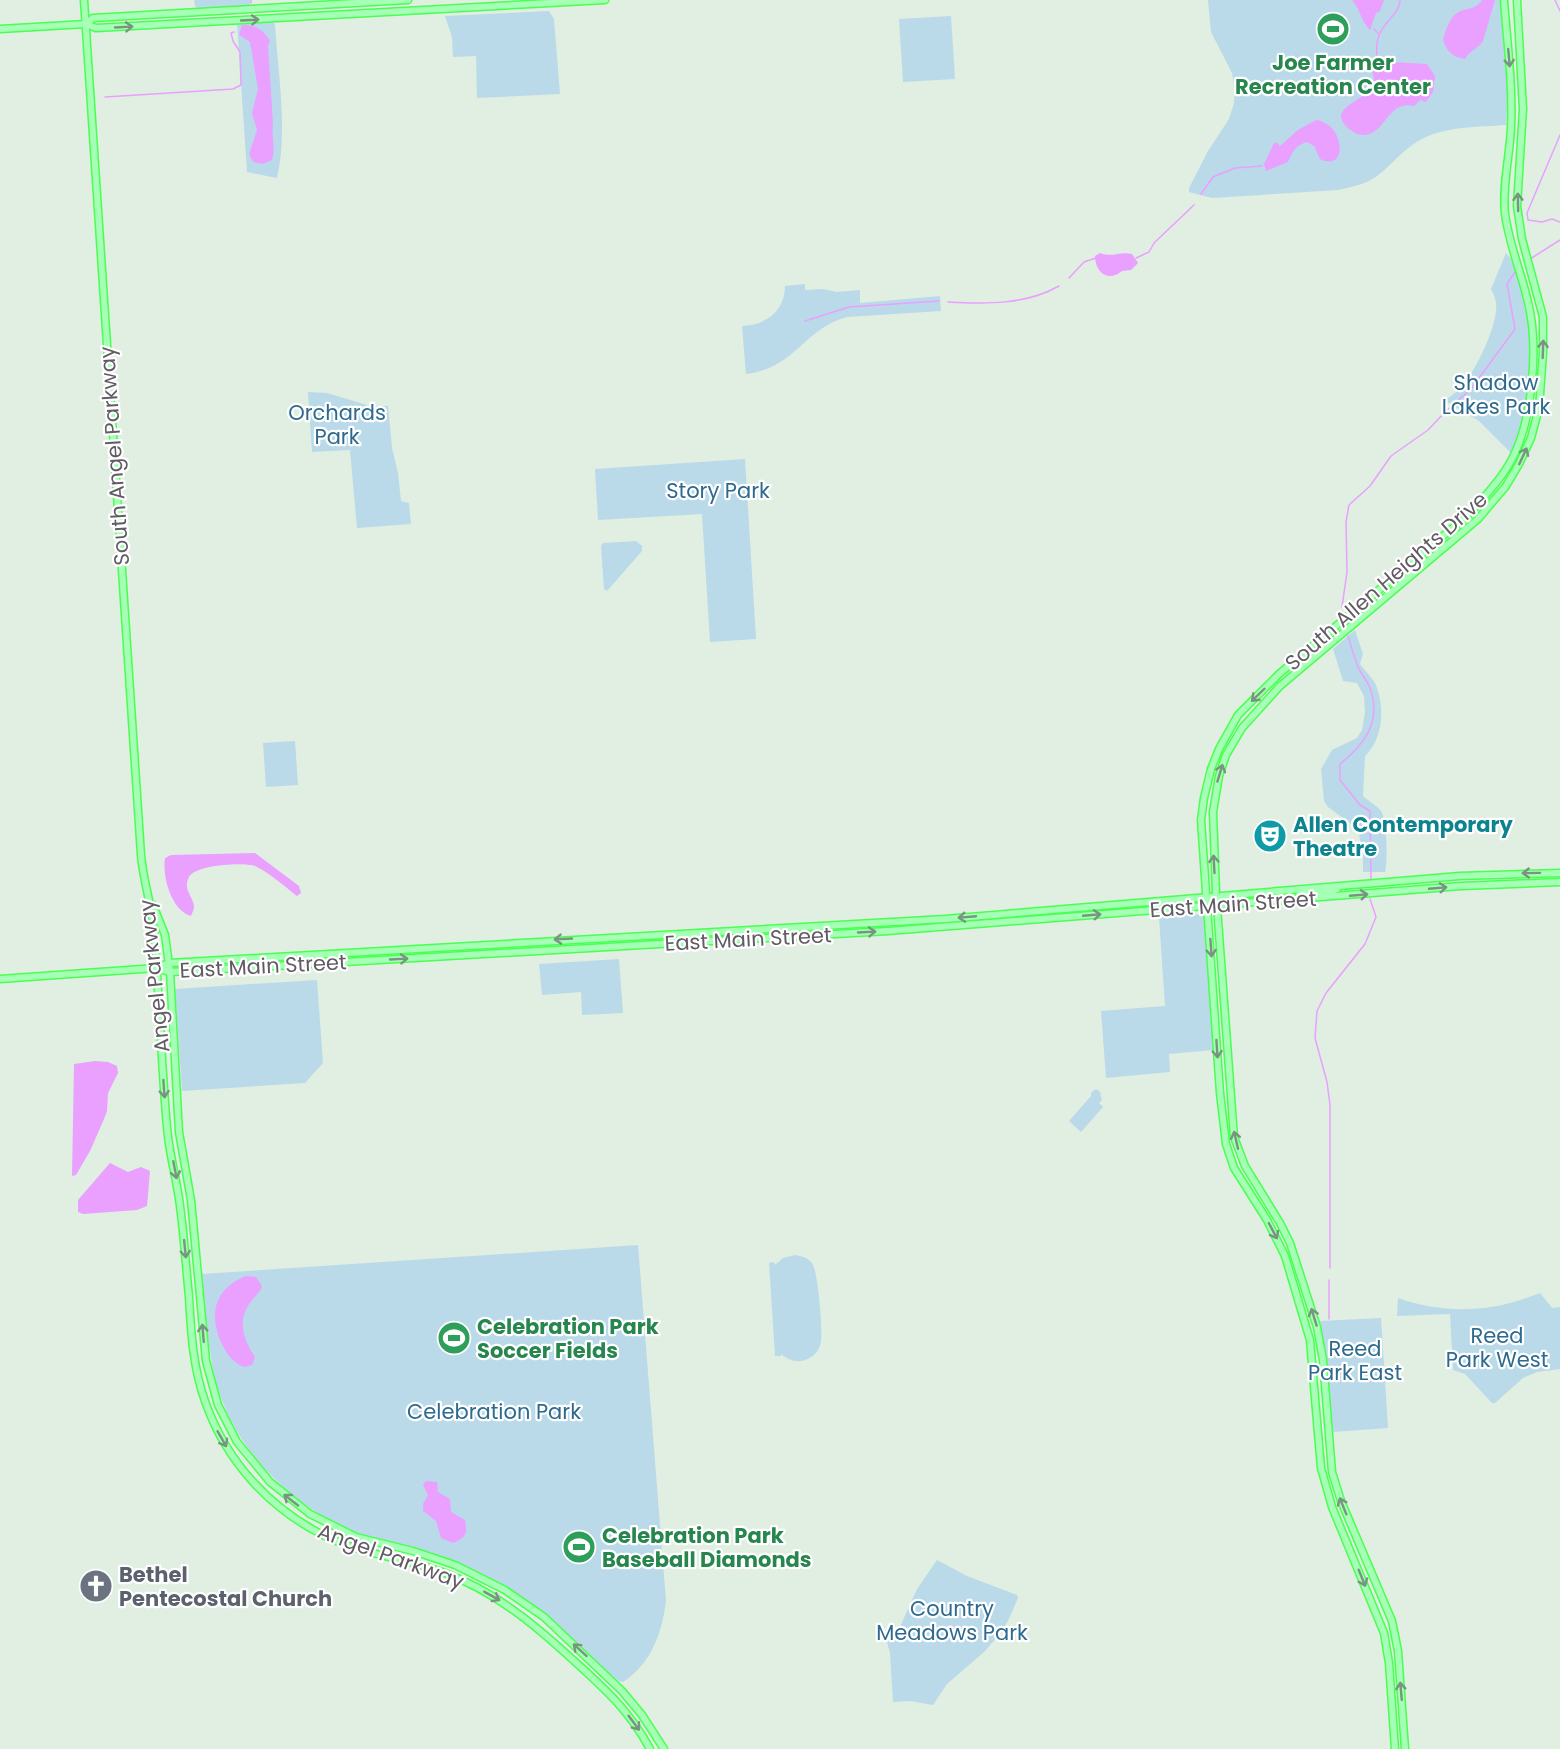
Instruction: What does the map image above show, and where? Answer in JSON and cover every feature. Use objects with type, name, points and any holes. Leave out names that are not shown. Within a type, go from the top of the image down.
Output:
[{"type":"main road","points":[[84,0],[86,24]]},
{"type":"main road","points":[[86,24],[93,18],[408,0]]},
{"type":"main road","points":[[437,0],[438,8]]},
{"type":"main road","points":[[0,29],[86,24],[96,28],[605,0]]},
{"type":"main road","name":"South Allen Heights Drive","points":[[1395,1749],[1389,1663],[1384,1633],[1332,1507],[1321,1468],[1312,1350],[1301,1306],[1282,1250],[1267,1220],[1234,1168],[1226,1144],[1220,1093],[1202,812],[1206,786],[1215,758],[1238,715],[1279,674],[1461,521],[1498,481],[1512,459],[1531,398],[1532,375],[1529,304],[1515,259],[1505,212],[1512,106],[1504,0]]},
{"type":"main road","name":"South Allen Heights Drive","points":[[1405,1749],[1398,1651],[1392,1621],[1341,1501],[1332,1472],[1323,1360],[1317,1327],[1290,1243],[1245,1166],[1236,1143],[1216,906],[1212,812],[1222,765],[1242,728],[1280,686],[1478,519],[1506,486],[1531,438],[1541,389],[1543,317],[1518,222],[1523,109],[1516,0]]},
{"type":"main road","points":[[1506,25],[1518,23]]},
{"type":"main road","name":"South Angel Parkway","points":[[86,24],[128,688],[145,888]]},
{"type":"main road","points":[[1498,481],[1506,486]]},
{"type":"main road","points":[[1409,564],[1415,572]]},
{"type":"main road","points":[[1317,641],[1322,649]]},
{"type":"main road","points":[[1202,812],[1212,812]]},
{"type":"main road","name":"East Main Street","points":[[156,968],[169,963],[261,957],[945,919],[1460,876],[1560,873]]},
{"type":"main road","name":"East Main Street","points":[[156,968],[170,972],[767,939],[1461,886],[1560,882]]},
{"type":"main road","points":[[1297,900],[1302,894],[1328,892],[1343,886]]},
{"type":"main road","name":"Angel Parkway","points":[[145,888],[165,935],[169,963],[180,1139],[191,1200],[206,1360],[219,1405],[237,1442],[252,1463],[289,1499],[333,1526],[356,1537],[413,1551],[464,1569],[505,1590],[544,1617],[622,1691],[642,1714],[664,1749]]},
{"type":"main road","name":"Angel Parkway","points":[[145,888],[152,915],[167,1131],[180,1206],[193,1354],[205,1403],[229,1451],[262,1492],[282,1509],[320,1533],[352,1547],[443,1572],[504,1603],[536,1626],[615,1698],[641,1732],[650,1749]]},
{"type":"main road","points":[[1257,903],[1267,898],[1292,896],[1297,890]]},
{"type":"main road","points":[[1110,906],[1110,914]]},
{"type":"main road","points":[[1009,922],[1054,915],[1055,910]]},
{"type":"main road","points":[[767,928],[767,939]]},
{"type":"main road","points":[[713,931],[714,942]]},
{"type":"main road","points":[[354,952],[354,961]]},
{"type":"main road","points":[[224,969],[258,962],[261,957]]},
{"type":"main road","points":[[0,978],[156,968]]},
{"type":"main road","points":[[378,1554],[381,1544]]},
{"type":"green space","points":[[194,0],[250,0],[250,6],[199,9],[195,6]]},
{"type":"green space","points":[[1208,0],[1501,0],[1508,94],[1506,125],[1462,128],[1430,135],[1408,148],[1373,179],[1338,190],[1212,198],[1189,192],[1208,151],[1229,119],[1234,103],[1235,90],[1232,73],[1211,32]]},
{"type":"green space","points":[[549,11],[554,19],[560,94],[477,98],[476,56],[453,57],[452,37],[445,16]]},
{"type":"green space","points":[[951,16],[955,79],[903,82],[899,19]]},
{"type":"green space","points":[[272,21],[275,25],[282,121],[277,178],[247,172],[237,23]]},
{"type":"green space","name":"Shadow Lakes Park","points":[[1506,253],[1514,264],[1520,280],[1530,339],[1527,399],[1511,453],[1479,421],[1444,400],[1463,385],[1477,363],[1489,337],[1496,312],[1496,302],[1491,289]]},
{"type":"green space","points":[[805,284],[805,290],[822,289],[837,292],[860,290],[860,303],[940,296],[941,311],[847,317],[820,330],[777,364],[746,374],[742,326],[759,323],[772,315],[782,303],[785,286]]},
{"type":"green space","name":"Orchards Park","points":[[308,392],[327,393],[370,406],[388,406],[401,501],[409,503],[411,524],[357,528],[350,450],[312,452]]},
{"type":"green space","name":"Story Park","points":[[745,459],[756,639],[710,642],[702,514],[598,520],[595,469]]},
{"type":"green space","points":[[636,541],[642,546],[642,551],[607,591],[604,589],[601,546],[603,543]]},
{"type":"green space","points":[[1355,630],[1363,654],[1360,664],[1375,683],[1380,701],[1379,731],[1371,749],[1365,756],[1363,796],[1383,815],[1386,840],[1385,872],[1363,872],[1363,855],[1358,829],[1328,807],[1324,801],[1321,769],[1332,750],[1357,738],[1362,730],[1365,712],[1364,696],[1357,683],[1343,681],[1333,649]]},
{"type":"green space","points":[[295,741],[298,785],[266,787],[263,743]]},
{"type":"green space","points":[[1204,914],[1214,1050],[1169,1054],[1170,1072],[1106,1078],[1101,1011],[1165,1006],[1159,917]]},
{"type":"green space","points":[[619,959],[623,1013],[582,1015],[581,992],[542,995],[539,964]]},
{"type":"green space","points":[[317,980],[323,1063],[305,1083],[182,1091],[175,989]]},
{"type":"green space","points":[[1096,1089],[1100,1092],[1102,1100],[1099,1103],[1103,1107],[1081,1132],[1069,1121]]},
{"type":"green space","name":"Celebration Park","points":[[638,1245],[666,1601],[662,1625],[654,1647],[641,1666],[623,1682],[618,1681],[532,1606],[494,1580],[430,1553],[344,1529],[313,1510],[265,1469],[240,1436],[221,1398],[210,1352],[202,1274]]},
{"type":"green space","points":[[795,1255],[812,1263],[821,1317],[819,1349],[805,1360],[799,1361],[791,1360],[781,1354],[781,1356],[775,1356],[769,1263],[774,1262],[775,1265],[783,1258]]},
{"type":"green space","name":"Reed Park West","points":[[1540,1293],[1552,1308],[1560,1307],[1560,1369],[1537,1372],[1523,1378],[1495,1403],[1492,1403],[1465,1374],[1453,1370],[1450,1314],[1397,1316],[1398,1298],[1434,1307],[1469,1309],[1505,1304]]},
{"type":"green space","name":"Reed Park East","points":[[1381,1318],[1388,1428],[1332,1432],[1326,1356],[1320,1321]]},
{"type":"green space","name":"Country Meadows Park","points":[[937,1560],[967,1576],[1017,1595],[1018,1598],[999,1635],[984,1652],[947,1684],[933,1705],[910,1701],[893,1702],[890,1653],[887,1642],[899,1629],[917,1589]]},
{"type":"shaded area","points":[[1352,0],[1384,0],[1370,30],[1357,7]]},
{"type":"shaded area","points":[[1482,0],[1495,0],[1483,41],[1465,59],[1456,57],[1448,50],[1443,39],[1448,25],[1457,13],[1476,6]]},
{"type":"shaded area","points":[[242,25],[258,28],[270,41],[268,46],[274,151],[272,160],[263,164],[253,162],[249,154],[257,130],[252,113],[258,89],[250,42],[239,35]]},
{"type":"shaded area","points":[[1376,57],[1391,62],[1427,64],[1435,76],[1433,92],[1426,102],[1420,100],[1414,106],[1399,107],[1375,131],[1367,135],[1360,135],[1344,123],[1341,116],[1348,106],[1369,91],[1373,85],[1374,76],[1368,63]]},
{"type":"shaded area","points":[[1316,120],[1326,123],[1338,138],[1339,154],[1335,159],[1329,162],[1320,159],[1314,146],[1307,142],[1295,149],[1288,162],[1266,171],[1264,164],[1274,143],[1280,146],[1298,130]]},
{"type":"shaded area","points":[[1100,253],[1132,254],[1138,263],[1131,270],[1107,276],[1097,267],[1095,256]]},
{"type":"shaded area","points":[[255,853],[299,886],[301,893],[297,896],[255,866],[230,865],[209,867],[189,877],[187,886],[194,907],[191,916],[184,913],[173,900],[165,874],[165,858],[171,855]]},
{"type":"shaded area","points":[[108,1062],[117,1066],[118,1073],[108,1093],[107,1111],[90,1151],[76,1175],[72,1176],[74,1064]]},
{"type":"shaded area","points":[[110,1163],[128,1172],[141,1167],[150,1171],[147,1206],[137,1210],[83,1214],[78,1212],[78,1200]]},
{"type":"shaded area","points":[[246,1276],[256,1277],[262,1286],[248,1306],[243,1319],[245,1339],[255,1357],[252,1365],[244,1367],[237,1364],[224,1348],[219,1337],[215,1316],[216,1306],[226,1289]]},
{"type":"shaded area","points":[[426,1481],[437,1482],[438,1492],[450,1499],[451,1512],[465,1520],[466,1532],[463,1537],[453,1543],[441,1538],[436,1521],[423,1511],[423,1504],[428,1495],[423,1485]]},
{"type":"waterway","points":[[1377,56],[1379,36],[1396,12],[1400,0]]},
{"type":"waterway","points":[[1555,0],[1560,11]]},
{"type":"waterway","points":[[1374,29],[1378,33]]},
{"type":"waterway","points":[[105,97],[233,89],[241,85],[240,52],[233,41],[231,33],[234,32]]},
{"type":"waterway","points":[[1560,135],[1527,213],[1528,220],[1542,222],[1552,219],[1560,222]]},
{"type":"waterway","points":[[1201,194],[1213,177],[1235,168],[1262,166]]},
{"type":"waterway","points":[[1136,258],[1149,252],[1154,243],[1194,205]]},
{"type":"waterway","points":[[1530,259],[1560,240]]},
{"type":"waterway","points":[[1069,278],[1084,262],[1096,258]]},
{"type":"waterway","points":[[1342,607],[1347,572],[1346,522],[1349,505],[1370,486],[1391,456],[1428,430],[1471,389],[1515,329],[1507,284],[1517,269]]},
{"type":"waterway","points":[[948,302],[991,303],[1019,300],[1059,286]]},
{"type":"waterway","points":[[805,321],[849,307],[939,301]]},
{"type":"waterway","points":[[1348,636],[1358,667],[1370,688],[1374,711],[1364,740],[1340,764],[1340,780],[1360,805],[1370,811],[1371,879]]},
{"type":"waterway","points":[[1330,1268],[1330,1105],[1327,1082],[1315,1038],[1317,1011],[1326,993],[1365,944],[1376,917],[1370,899]]},
{"type":"waterway","points":[[1329,1280],[1329,1319]]},
{"type":"place","name":"Joe Farmer Recreation Center","points":[[1333,29]]},
{"type":"place","name":"Allen Contemporary Theatre","points":[[1270,836]]},
{"type":"place","name":"Celebration Park Soccer Fields","points":[[454,1338]]},
{"type":"place","name":"Celebration Park Baseball Diamonds","points":[[579,1547]]},
{"type":"place","name":"Bethel Pentecostal Church","points":[[96,1586]]}]
